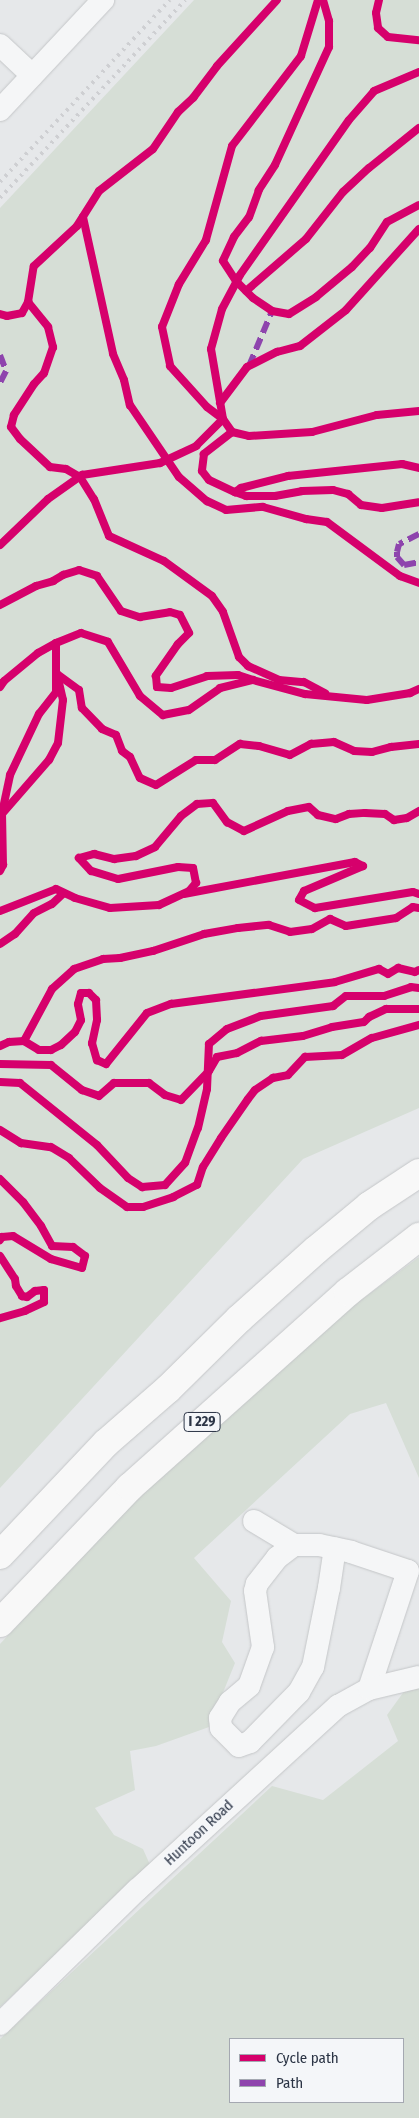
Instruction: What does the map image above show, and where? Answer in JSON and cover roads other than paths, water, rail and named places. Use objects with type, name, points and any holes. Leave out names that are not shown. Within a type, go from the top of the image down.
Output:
[{"type":"highway","points":[[0,1555],[106,1444],[168,1389],[239,1319],[316,1250],[370,1206],[419,1173]]},
{"type":"highway","name":"I 229","points":[[0,1623],[130,1487],[348,1292],[419,1237]]},
{"type":"street","points":[[0,110],[103,0]]},
{"type":"street","points":[[0,45],[32,75]]},
{"type":"street","points":[[254,1521],[294,1545],[320,1545],[334,1548],[408,1570],[369,1689]]},
{"type":"street","points":[[294,1545],[277,1558],[257,1584],[255,1591],[263,1647],[249,1686],[230,1702],[220,1718],[221,1728],[239,1746],[250,1742],[299,1692],[313,1666],[329,1588],[334,1548]]},
{"type":"street","name":"Huntoon Road","points":[[0,2024],[137,1890],[338,1706],[369,1689],[419,1677]]},
{"type":"railway","points":[[0,182],[170,0]]},
{"type":"railway","points":[[0,198],[185,0]]}]
